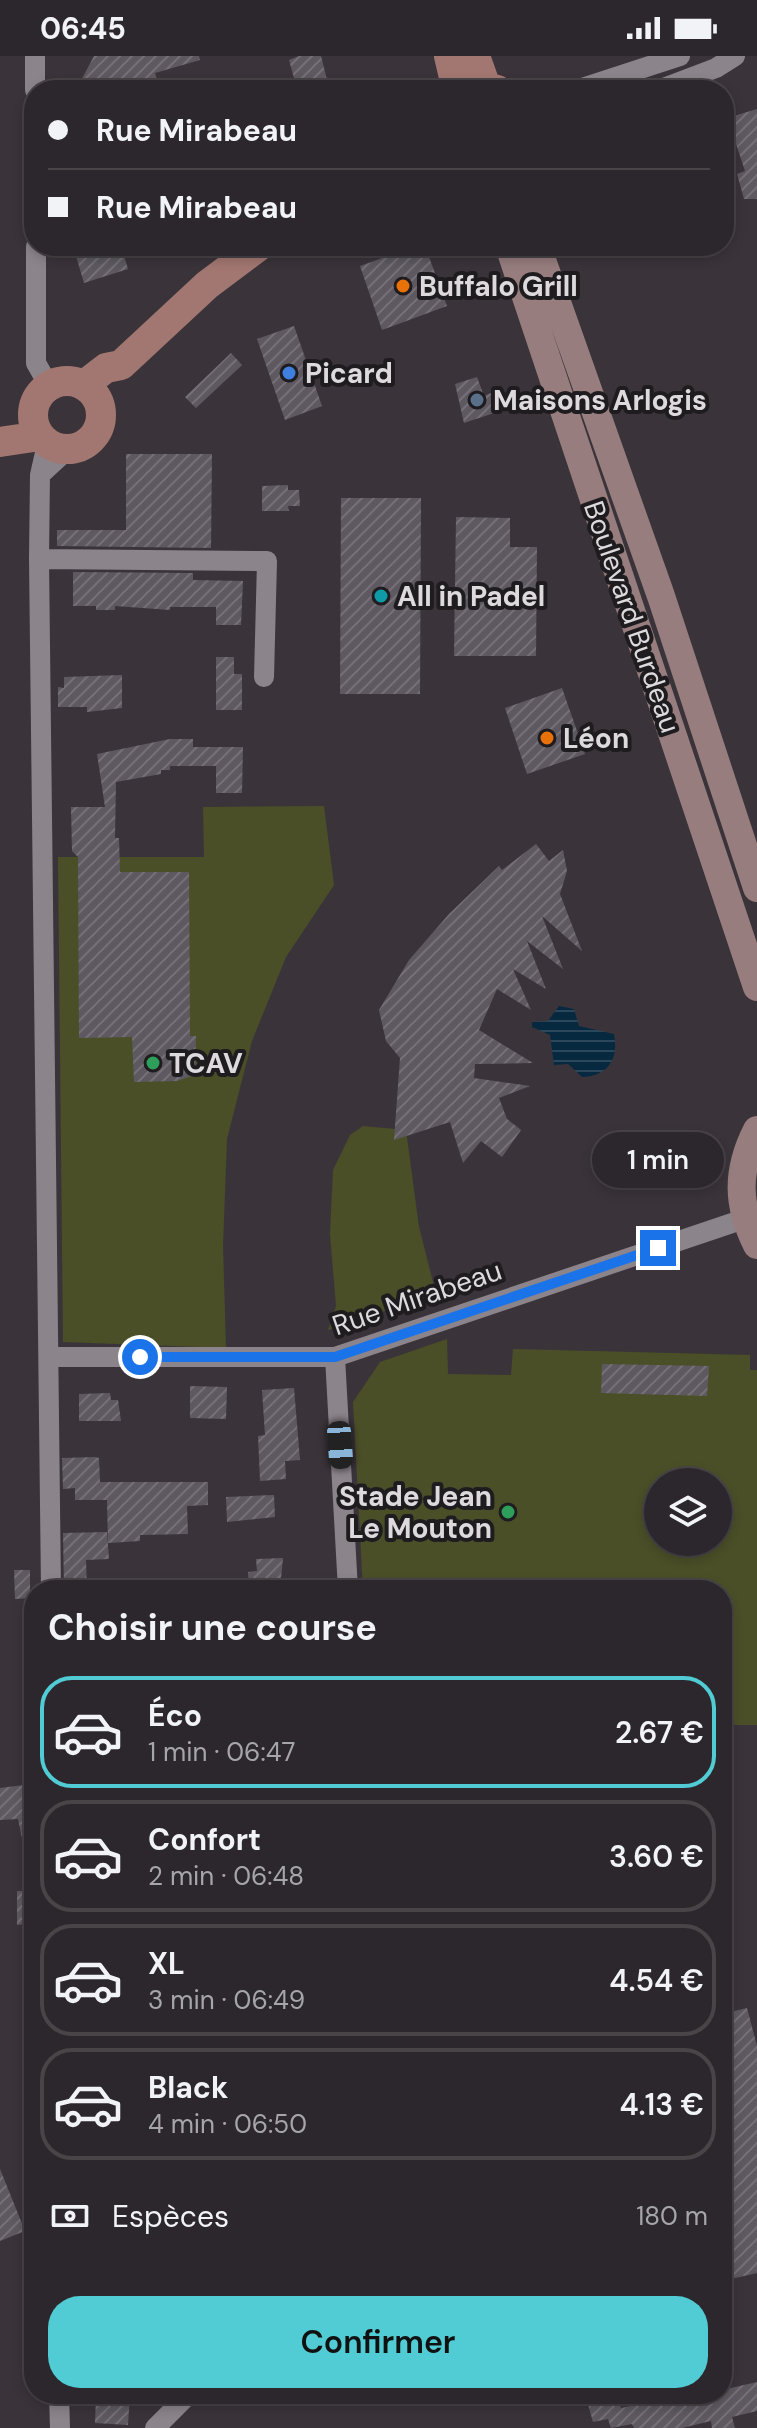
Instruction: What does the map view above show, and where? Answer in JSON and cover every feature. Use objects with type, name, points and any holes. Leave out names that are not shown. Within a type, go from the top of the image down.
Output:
[{"type":"main road","points":[[449,56],[469,80]]},
{"type":"main road","points":[[475,56],[476,80]]},
{"type":"main road","points":[[207,285],[231,256]]},
{"type":"main road","points":[[90,391],[106,368],[121,365],[207,285],[246,256]]},
{"type":"main road","name":"Boulevard Burdeau","points":[[512,256],[757,987]]},
{"type":"main road","name":"Boulevard Burdeau","points":[[541,256],[661,596],[757,888]]},
{"type":"main road","points":[[0,426],[47,436],[77,449],[95,437],[102,417],[90,391],[60,381],[49,386],[35,402],[47,436]]},
{"type":"main road","points":[[0,442],[47,436]]},
{"type":"main road","points":[[757,1130],[743,1159],[739,1189],[744,1219],[757,1245]]},
{"type":"street","points":[[35,56],[35,80]]},
{"type":"street","points":[[607,80],[680,56]]},
{"type":"street","points":[[684,80],[716,68],[735,56]]},
{"type":"street","points":[[36,256],[36,363],[49,386]]},
{"type":"street","points":[[47,436],[40,475],[39,559],[51,1580]]},
{"type":"street","points":[[39,559],[267,561],[264,677]]},
{"type":"street","name":"Rue Mirabeau","points":[[49,1357],[335,1357],[744,1219]]},
{"type":"street","points":[[335,1357],[347,1580]]},
{"type":"street","points":[[59,2404],[60,2428]]},
{"type":"street","points":[[155,2428],[179,2404]]},
{"type":"green space","name":"TCAV","points":[[324,806],[334,885],[286,957],[252,1041],[227,1139],[223,1246],[226,1348],[63,1342],[58,857],[204,857],[203,807]]},
{"type":"green space","points":[[363,1126],[406,1130],[419,1227],[436,1294],[328,1330],[336,1306],[330,1234],[333,1170],[350,1135]]},
{"type":"green space","name":"Stade Jean Le Mouton","points":[[447,1339],[448,1374],[511,1375],[513,1349],[750,1355],[750,1370],[757,1370],[757,1725],[732,1725],[732,1580],[362,1580],[353,1402],[380,1362]]},
{"type":"water","points":[[559,1006],[574,1009],[579,1026],[614,1034],[615,1051],[605,1070],[582,1077],[568,1064],[554,1065],[550,1035],[532,1027],[532,1022],[548,1021]]},
{"type":"building","points":[[94,56],[199,56],[200,60],[155,73],[157,80],[81,80]]},
{"type":"building","points":[[299,56],[321,56],[327,80],[295,80],[289,60]]},
{"type":"building","points":[[757,109],[757,199],[744,199],[737,174],[745,171],[734,141],[734,116]]},
{"type":"building","points":[[76,256],[124,256],[128,269],[84,283]]},
{"type":"building","name":"Buffalo Grill","points":[[388,256],[429,256],[447,306],[382,330],[360,266]]},
{"type":"building","name":"Picard","points":[[294,326],[322,406],[285,420],[257,339]]},
{"type":"building","points":[[231,353],[242,365],[196,408],[185,397]]},
{"type":"building","name":"Maisons Arlogis","points":[[477,377],[484,396],[491,393],[497,412],[464,423],[455,384]]},
{"type":"building","points":[[126,454],[212,454],[211,548],[57,546],[57,530],[126,530]]},
{"type":"building","points":[[288,485],[288,490],[299,490],[300,506],[288,506],[289,511],[262,511],[262,486]]},
{"type":"building","name":"All in Padel","points":[[341,498],[421,498],[420,694],[340,694]]},
{"type":"building","points":[[456,517],[510,518],[510,547],[537,547],[536,656],[454,656]]},
{"type":"building","points":[[73,572],[193,573],[193,580],[243,581],[241,625],[216,625],[216,607],[170,607],[170,610],[115,606],[115,610],[96,610],[96,606],[73,606]]},
{"type":"building","points":[[216,657],[234,657],[234,674],[242,674],[242,710],[216,710]]},
{"type":"building","points":[[122,675],[122,708],[87,712],[87,707],[58,707],[58,687],[64,688],[64,677]]},
{"type":"building","name":"Léon","points":[[562,688],[585,754],[527,774],[505,708]]},
{"type":"building","points":[[170,739],[193,739],[193,747],[243,747],[242,793],[216,793],[216,766],[170,766],[170,770],[161,770],[161,774],[116,782],[115,838],[119,838],[120,872],[189,872],[190,1036],[196,1036],[195,1075],[177,1081],[134,1082],[132,1037],[79,1038],[78,857],[72,851],[71,807],[105,807],[97,754]]},
{"type":"building","points":[[536,844],[549,861],[563,850],[567,871],[560,894],[582,951],[542,916],[563,969],[527,941],[546,989],[513,969],[531,1010],[497,989],[479,1030],[533,1063],[475,1064],[474,1078],[530,1086],[499,1098],[507,1119],[521,1130],[502,1157],[481,1141],[463,1163],[450,1122],[394,1140],[400,1058],[386,1041],[379,1010],[409,960],[449,914],[499,866],[502,870]]},
{"type":"building","points":[[602,1364],[709,1366],[707,1396],[601,1393]]},
{"type":"building","points":[[190,1386],[227,1387],[226,1419],[190,1418]]},
{"type":"building","points":[[294,1388],[300,1460],[285,1461],[286,1479],[260,1481],[258,1436],[265,1435],[262,1390]]},
{"type":"building","points":[[110,1393],[111,1400],[118,1400],[121,1421],[79,1421],[79,1394]]},
{"type":"building","points":[[62,1458],[99,1458],[100,1482],[208,1482],[208,1505],[187,1506],[188,1534],[140,1535],[140,1541],[108,1543],[107,1500],[75,1500],[75,1488],[63,1489]]},
{"type":"building","points":[[274,1495],[275,1517],[227,1522],[226,1497]]},
{"type":"building","points":[[107,1532],[109,1559],[86,1560],[87,1580],[64,1580],[63,1533]]},
{"type":"building","points":[[283,1558],[281,1580],[248,1580],[248,1572],[257,1571],[256,1559]]},
{"type":"building","points":[[14,1570],[30,1570],[30,1580],[24,1580],[24,1598],[15,1599]]},
{"type":"building","points":[[24,1785],[24,1848],[18,1819],[0,1820],[0,1788]]},
{"type":"building","points":[[17,1891],[24,1891],[24,1924],[17,1925]]},
{"type":"building","points":[[747,2008],[757,2046],[757,2273],[732,2279],[732,2012]]},
{"type":"building","points":[[0,2169],[24,2231],[0,2241]]},
{"type":"building","points":[[757,2382],[757,2411],[732,2417],[735,2428],[712,2428],[711,2421],[682,2428],[634,2428],[632,2424],[611,2428],[608,2419],[593,2422],[588,2404],[620,2404],[621,2408],[639,2404],[732,2404],[732,2388]]},
{"type":"building","points":[[96,2404],[129,2404],[128,2425],[95,2423]]},
{"type":"place","name":"Buffalo Grill","points":[[403,286]]},
{"type":"place","name":"Picard","points":[[289,373]]},
{"type":"place","name":"Maisons Arlogis","points":[[477,400]]},
{"type":"place","name":"All in Padel","points":[[381,596]]},
{"type":"place","name":"Léon","points":[[547,738]]},
{"type":"place","name":"TCAV","points":[[153,1063]]},
{"type":"place","name":"Stade Jean Le Mouton","points":[[508,1512]]},
{"type":"route","points":[[140,1357],[335,1357],[658,1248]]}]
